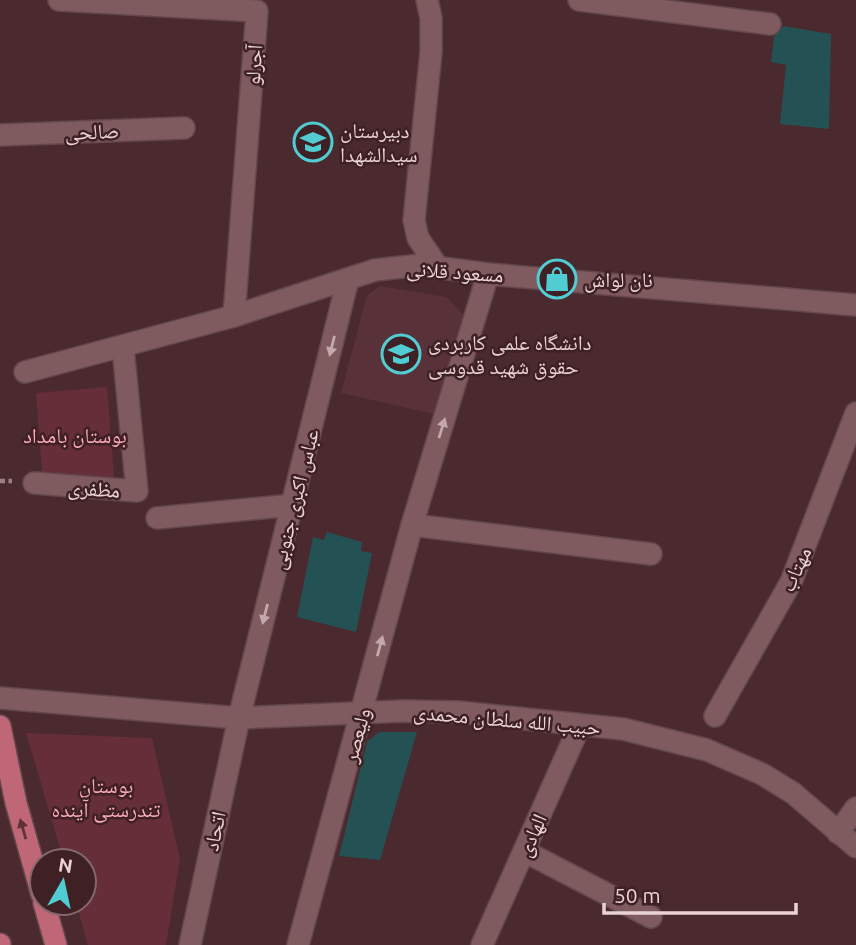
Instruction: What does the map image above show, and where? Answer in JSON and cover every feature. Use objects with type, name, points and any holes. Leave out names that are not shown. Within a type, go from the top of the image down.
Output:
[{"type":"main road","points":[[0,726],[28,847]]},
{"type":"main road","points":[[48,917],[56,945]]},
{"type":"street","name":"آجرلو","points":[[59,0],[257,11],[234,316]]},
{"type":"street","points":[[427,0],[431,18],[431,52],[414,220],[418,238],[437,266]]},
{"type":"street","points":[[579,0],[698,7],[770,24]]},
{"type":"street","name":"صالحی","points":[[0,135],[184,128]]},
{"type":"street","name":"مسعود قلانی","points":[[25,372],[123,348],[234,316],[389,267],[437,266],[488,274],[856,305]]},
{"type":"street","name":"ولیعصر","points":[[298,945],[412,525],[488,274]]},
{"type":"street","name":"عباس اکبری جنوبی","points":[[239,718],[348,279]]},
{"type":"street","name":"مظفری","points":[[34,483],[137,491],[123,348]]},
{"type":"street","name":"مهتاب","points":[[715,716],[791,582],[851,444],[856,413]]},
{"type":"street","points":[[158,518],[293,505]]},
{"type":"street","points":[[412,525],[651,554]]},
{"type":"street","name":"حبیب الله سلطان محمدی","points":[[0,698],[239,718],[362,712],[459,712],[622,729],[707,750],[782,787],[856,847]]},
{"type":"street","name":"اتحاد","points":[[190,945],[239,718]]},
{"type":"street","name":"الهادی","points":[[482,945],[580,725]]},
{"type":"street","points":[[838,833],[856,808]]},
{"type":"street","points":[[524,851],[651,917]]},
{"type":"shaded area","name":"دانشگاه علمی کاربردی حقوق شهید قدوسی","points":[[380,286],[447,297],[463,315],[434,414],[341,393],[367,295]]},
{"type":"green space","name":"بوستان بامداد","points":[[107,387],[114,477],[43,483],[36,393]]},
{"type":"green space","name":"بوستان تندرستی آینده","points":[[26,733],[152,738],[180,859],[166,945],[88,945],[80,917],[98,917],[98,847],[60,847]]},
{"type":"building","points":[[783,26],[831,34],[829,129],[780,124],[786,65],[771,62],[774,36]]},
{"type":"building","points":[[327,532],[362,542],[361,551],[372,553],[356,632],[297,617],[313,537],[324,540]]},
{"type":"building","points":[[379,732],[417,732],[380,860],[339,856],[367,742]]},
{"type":"place","name":"دبيرستان سیدالشهدا","points":[[313,142]]},
{"type":"place","name":"نان لواش","points":[[557,279]]},
{"type":"place","name":"دانشگاه علمی کاربردی حقوق شهید قدوسی","points":[[401,354]]}]
